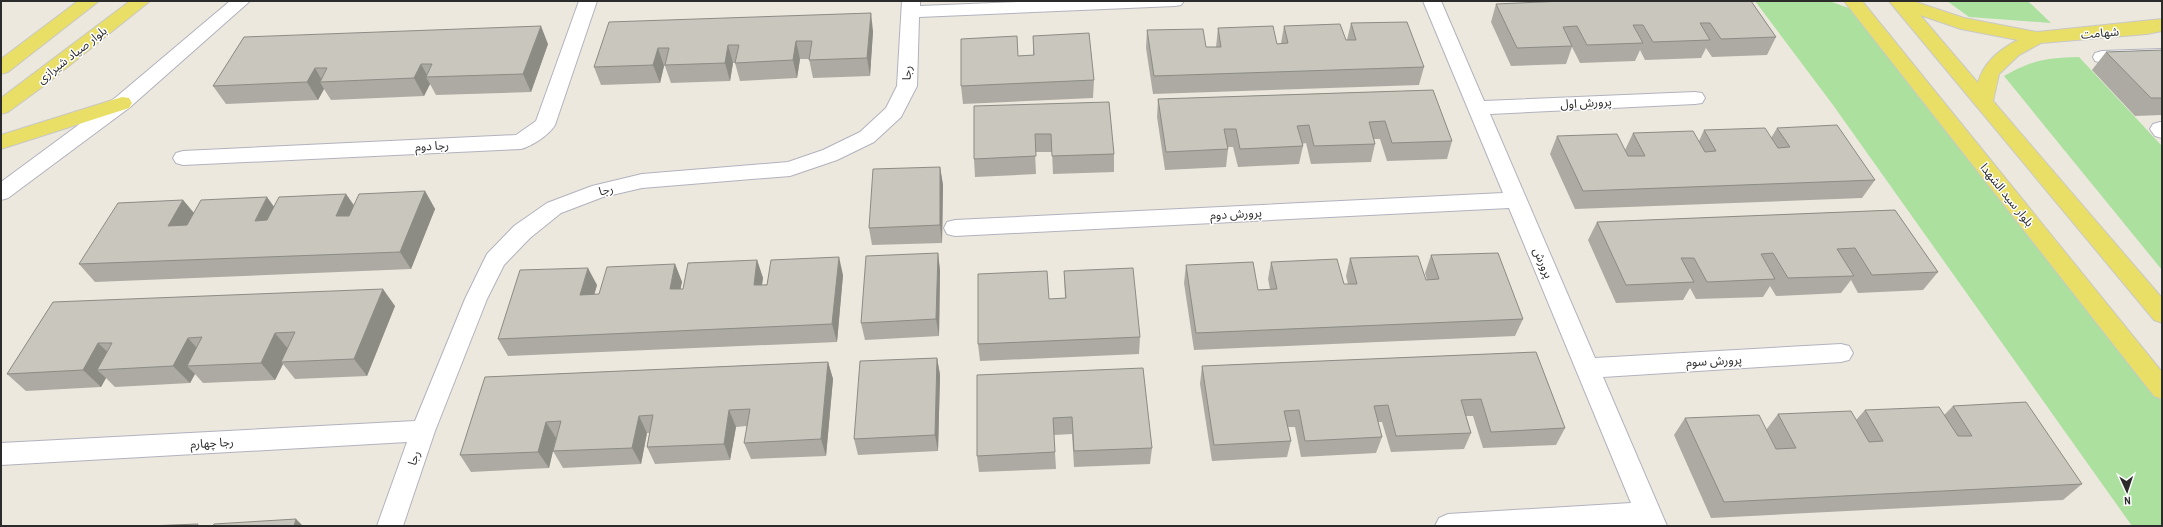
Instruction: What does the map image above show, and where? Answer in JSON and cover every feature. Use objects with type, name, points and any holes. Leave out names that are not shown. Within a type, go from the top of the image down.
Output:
[{"type":"main road","points":[[1,68],[90,1]]},
{"type":"main road","name":"بلوار صیاد شیرازی","points":[[1,107],[38,81],[141,1]]},
{"type":"main road","name":"بلوار سید الشهدا","points":[[1851,2],[2162,389]]},
{"type":"main road","points":[[1899,2],[1961,23],[2037,38]]},
{"type":"main road","points":[[1899,2],[1984,100],[2162,314]]},
{"type":"main road","name":"شهامت","points":[[2037,38],[2147,28],[2162,25]]},
{"type":"main road","points":[[1984,100],[1990,72],[2012,51],[2037,38]]},
{"type":"main road","points":[[1,142],[122,103]]},
{"type":"street","points":[[1,193],[122,103],[242,1]]},
{"type":"street","name":"رجا دوم","points":[[183,158],[521,142],[545,125],[588,1]]},
{"type":"street","points":[[910,7],[1175,1]]},
{"type":"street","name":"پرورش","points":[[1432,1],[1651,520]]},
{"type":"street","name":"رجا","points":[[390,526],[423,431],[479,292],[495,260],[522,232],[554,208],[599,191],[642,182],[790,170],[830,155],[867,137],[894,112],[907,86],[910,7]]},
{"type":"street","points":[[2102,57],[2162,55]]},
{"type":"street","name":"پرورش اول","points":[[1477,108],[1695,98]]},
{"type":"street","name":"پرورش دوم","points":[[955,228],[1516,200]]},
{"type":"street","name":"پرورش سوم","points":[[1587,368],[1841,353]]},
{"type":"street","name":"رجا چهارم","points":[[1,454],[423,431]]},
{"type":"street","points":[[1448,526],[1651,520]]},
{"type":"green space","points":[[1755,1],[1829,1],[1860,12],[2162,394],[2162,526],[2132,526],[1833,105]]},
{"type":"green space","points":[[1947,1],[2028,1],[2051,23],[1969,17]]},
{"type":"green space","points":[[2079,57],[2162,146],[2162,270],[2004,76],[2031,63],[2048,59]]},
{"type":"building","points":[[1564,1],[1751,1],[1776,37],[1721,39],[1710,23],[1700,23],[1710,40],[1653,42],[1643,25],[1633,25],[1643,43],[1587,45],[1577,26],[1563,27],[1572,46],[1517,48],[1496,4]]},
{"type":"building","points":[[871,13],[867,58],[809,60],[812,41],[796,41],[793,60],[735,63],[739,45],[728,45],[725,63],[665,65],[669,48],[658,48],[653,65],[594,67],[609,22]]},
{"type":"building","points":[[1407,22],[1424,67],[1154,76],[1147,30],[1203,29],[1206,47],[1221,47],[1218,28],[1273,26],[1277,44],[1288,43],[1284,26],[1340,24],[1346,40],[1356,40],[1351,23]]},
{"type":"building","points":[[541,26],[523,74],[426,77],[432,64],[421,64],[414,78],[320,82],[327,68],[315,68],[307,82],[213,86],[244,37]]},
{"type":"building","points":[[1089,33],[1094,80],[961,86],[961,39],[1017,36],[1018,56],[1034,55],[1033,36]]},
{"type":"building","points":[[2162,50],[2162,98],[2151,98],[2106,52]]},
{"type":"building","points":[[1433,90],[1452,141],[1392,143],[1385,121],[1369,122],[1375,144],[1314,146],[1309,125],[1297,126],[1303,146],[1240,149],[1236,129],[1224,129],[1228,149],[1166,152],[1158,99]]},
{"type":"building","points":[[1109,102],[1114,154],[1052,156],[1051,134],[1035,134],[1036,156],[974,159],[974,106]]},
{"type":"building","points":[[1837,125],[1875,180],[1583,191],[1557,136],[1617,134],[1628,156],[1645,156],[1633,133],[1693,131],[1705,152],[1716,151],[1704,130],[1765,128],[1778,148],[1790,147],[1777,128]]},
{"type":"building","points":[[940,167],[940,225],[869,228],[873,169]]},
{"type":"building","points":[[425,191],[400,252],[79,264],[118,203],[183,200],[168,226],[187,225],[201,200],[267,197],[255,221],[267,220],[279,197],[346,194],[336,216],[349,216],[359,194]]},
{"type":"building","points":[[1895,210],[1938,272],[1872,275],[1855,248],[1837,249],[1854,276],[1788,278],[1773,253],[1761,254],[1775,279],[1707,282],[1694,258],[1681,258],[1694,282],[1626,285],[1597,222]]},
{"type":"building","points":[[938,253],[936,319],[861,323],[866,256]]},
{"type":"building","points":[[1498,253],[1523,319],[1196,333],[1186,265],[1253,262],[1258,290],[1277,289],[1271,262],[1337,259],[1344,284],[1357,284],[1350,258],[1418,256],[1426,280],[1439,279],[1431,255]]},
{"type":"building","points":[[839,257],[832,324],[498,339],[520,270],[588,268],[580,295],[599,294],[607,267],[675,264],[670,289],[683,289],[688,263],[757,260],[754,285],[767,285],[771,260]]},
{"type":"building","points":[[1133,268],[1140,337],[978,344],[978,274],[1047,271],[1049,299],[1066,298],[1064,271]]},
{"type":"building","points":[[383,289],[354,359],[281,362],[295,332],[275,333],[261,363],[187,366],[202,337],[188,338],[173,366],[97,370],[112,343],[98,343],[83,370],[7,374],[53,302]]},
{"type":"building","points":[[1536,352],[1565,428],[1491,432],[1481,399],[1461,400],[1471,433],[1396,436],[1388,405],[1374,406],[1382,437],[1305,441],[1299,410],[1284,411],[1291,441],[1214,445],[1202,366]]},
{"type":"building","points":[[937,358],[935,435],[854,439],[860,361]]},
{"type":"building","points":[[828,362],[821,439],[744,443],[750,409],[729,410],[724,444],[647,447],[653,415],[639,416],[632,448],[553,451],[561,421],[546,422],[538,452],[460,455],[485,377]]},
{"type":"building","points":[[1143,368],[1152,448],[1074,451],[1072,417],[1053,418],[1055,452],[977,456],[977,375]]},
{"type":"building","points":[[2026,402],[2082,484],[1724,502],[1685,418],[1759,415],[1776,449],[1796,448],[1778,414],[1851,411],[1869,442],[1883,441],[1865,410],[1939,407],[1958,436],[1972,436],[1953,406]]},
{"type":"building","points":[[296,519],[294,526],[213,526],[214,524]]},
{"type":"building","points":[[198,524],[197,526],[148,526]]}]
